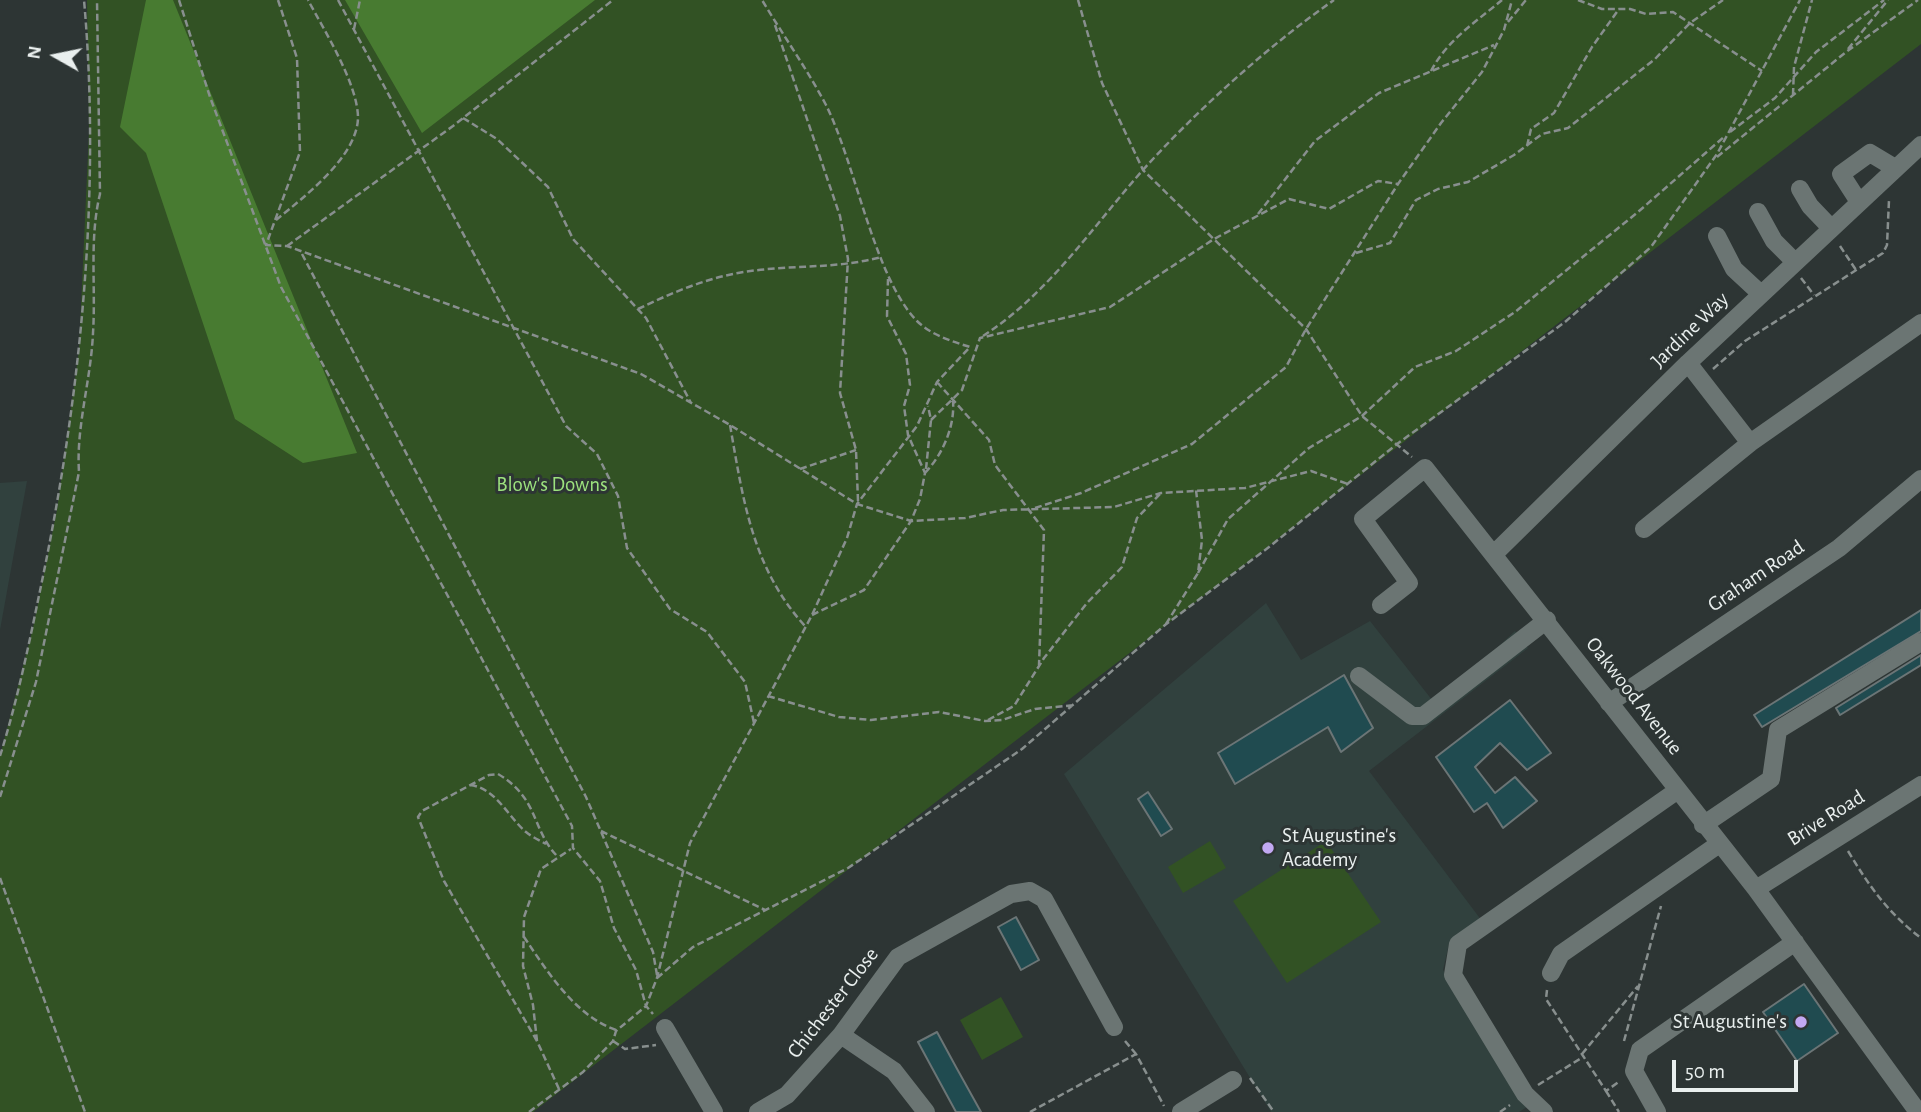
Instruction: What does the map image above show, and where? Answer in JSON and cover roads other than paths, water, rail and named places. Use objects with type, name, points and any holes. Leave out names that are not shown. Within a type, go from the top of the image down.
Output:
[{"type":"street","name":"Jardine Way","points":[[1494,554],[1688,363],[1761,294],[1796,267],[1832,233],[1859,202],[1921,145]]},
{"type":"street","points":[[1859,202],[1841,174],[1870,153],[1892,170]]},
{"type":"street","points":[[1800,189],[1832,233]]},
{"type":"street","points":[[1758,212],[1774,241],[1796,267]]},
{"type":"street","points":[[1717,236],[1734,268],[1761,294]]},
{"type":"street","points":[[1644,529],[1750,443],[1921,323]]},
{"type":"street","points":[[1688,363],[1750,443]]},
{"type":"street","name":"Oakwood Avenue","points":[[1381,605],[1409,583],[1363,519],[1425,468],[1547,620],[1703,825],[1756,889],[1918,1112]]},
{"type":"street","name":"Graham Road","points":[[1609,703],[1839,548],[1921,479]]},
{"type":"street","points":[[1359,676],[1412,716],[1423,716],[1547,620]]},
{"type":"street","points":[[1703,825],[1771,779],[1778,730],[1921,642]]},
{"type":"street","name":"Brive Road","points":[[1756,889],[1921,786]]},
{"type":"street","points":[[1544,1112],[1525,1094],[1453,975],[1458,944],[1678,790]]},
{"type":"street","points":[[1551,973],[1561,954],[1719,845]]},
{"type":"street","name":"Chichester Close","points":[[758,1112],[787,1095],[841,1035],[898,957],[1011,894],[1030,891],[1044,899],[1114,1027]]},
{"type":"street","points":[[1657,1112],[1634,1071],[1640,1049],[1795,942]]},
{"type":"street","points":[[668,1033],[713,1112]]},
{"type":"street","points":[[841,1035],[894,1070],[926,1112]]},
{"type":"street","points":[[1181,1112],[1233,1080]]},
{"type":"place","name":"St Augustine's Academy","points":[[1268,848]]},
{"type":"place","name":"St Augustine's","points":[[1801,1022]]},
{"type":"park label","name":"Blow's Downs","points":[[552,485]]}]
